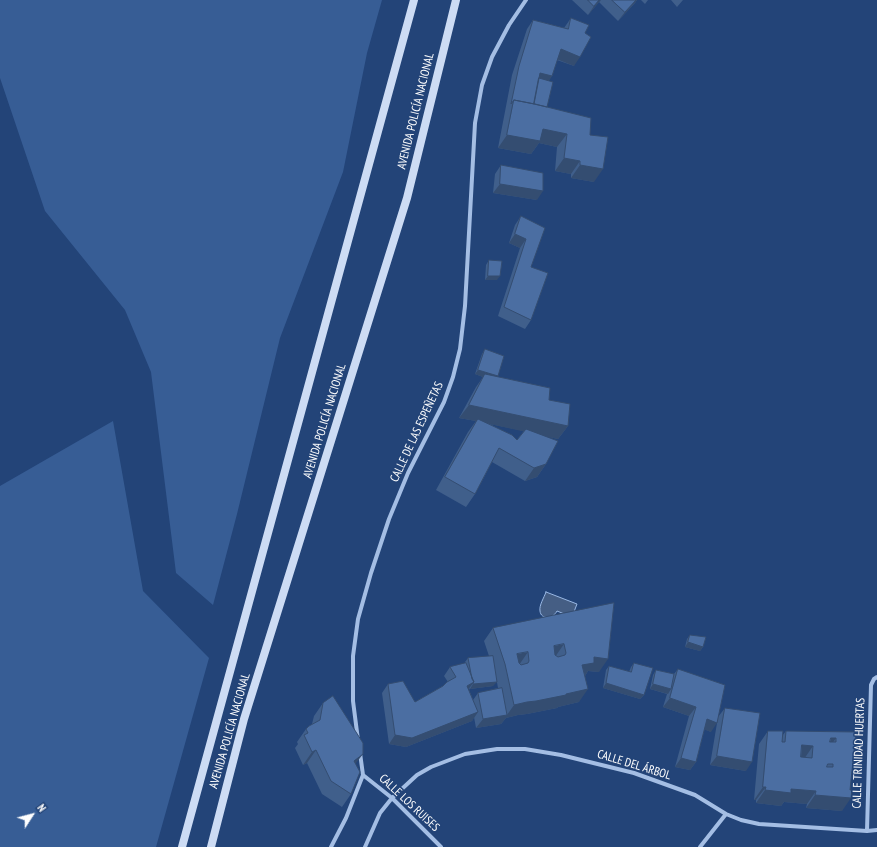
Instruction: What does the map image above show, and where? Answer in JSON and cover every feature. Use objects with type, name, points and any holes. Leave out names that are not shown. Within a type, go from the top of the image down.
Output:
[{"type":"street","name":"AVENIDA POLICÍA NACIONAL","points":[[182,847],[414,0]]},
{"type":"street","name":"AVENIDA POLICÍA NACIONAL","points":[[211,847],[244,719],[407,198],[456,0]]},
{"type":"street","name":"CALLE DE LAS ESPEÑETAS","points":[[331,847],[346,818],[363,775],[353,701],[353,656],[358,619],[370,572],[389,519],[408,473],[444,402],[453,377],[460,349],[465,306],[475,123],[482,85],[492,57],[509,24],[526,0]]},
{"type":"street","name":"CALLE TRINIDAD HUERTAS","points":[[867,831],[871,685],[877,677]]},
{"type":"street","name":"CALLE DEL ÁRBOL","points":[[365,847],[380,813],[392,798],[417,775],[431,767],[465,754],[497,749],[526,749],[561,755],[634,773],[695,795],[726,814],[741,820],[759,824],[867,831],[877,830]]},
{"type":"street","name":"CALLE LOS RUISES","points":[[363,775],[392,798],[441,847]]},
{"type":"street","points":[[700,847],[726,814]]},
{"type":"shaded area","points":[[0,0],[382,0],[367,53],[343,172],[280,338],[213,605],[176,573],[151,372],[125,310],[45,211],[0,78]]},
{"type":"shaded area","points":[[113,421],[143,591],[209,658],[156,847],[0,847],[0,486]]},
{"type":"shaded area","points":[[546,592],[577,604],[572,617],[557,611],[553,616],[543,616],[540,609]]},
{"type":"building","points":[[588,0],[599,0],[594,6]]},
{"type":"building","points":[[612,0],[636,0],[625,12]]},
{"type":"building","points":[[571,18],[589,25],[585,33],[591,37],[580,57],[561,49],[552,76],[540,73],[534,104],[514,100],[511,104],[519,66],[533,20],[568,29]]},
{"type":"building","points":[[539,78],[553,82],[547,107],[534,104]]},
{"type":"building","points":[[514,100],[591,118],[590,135],[608,137],[603,169],[580,165],[580,161],[564,158],[567,134],[543,129],[540,141],[507,135]]},
{"type":"building","points":[[501,165],[543,173],[543,191],[500,184]]},
{"type":"building","points":[[521,216],[545,228],[531,267],[548,273],[531,320],[504,307],[526,239],[515,234]]},
{"type":"building","points":[[489,260],[502,261],[500,276],[488,276]]},
{"type":"building","points":[[485,349],[504,356],[498,376],[478,370]]},
{"type":"building","points":[[485,374],[550,388],[549,400],[570,404],[568,426],[469,405]]},
{"type":"building","points":[[478,419],[512,435],[517,440],[526,429],[558,441],[546,464],[534,468],[499,448],[475,494],[445,477]]},
{"type":"building","points":[[614,603],[608,659],[594,657],[594,663],[582,665],[588,689],[566,695],[514,705],[505,664],[493,628]],"holes":[[[564,644],[566,653],[565,655],[558,657],[555,655],[554,646]],[[528,652],[528,663],[521,665],[517,654]]]},
{"type":"building","points":[[690,635],[706,637],[703,647],[688,642]]},
{"type":"building","points":[[493,656],[497,682],[473,684],[474,682],[472,679],[468,658]]},
{"type":"building","points":[[466,663],[474,682],[467,686],[478,712],[412,738],[395,735],[388,684],[403,681],[415,702],[456,677],[450,667]]},
{"type":"building","points":[[634,663],[653,668],[644,695],[606,683],[609,666],[631,672]]},
{"type":"building","points":[[678,669],[725,685],[717,723],[707,719],[696,762],[681,758],[696,707],[670,698]]},
{"type":"building","points":[[656,670],[674,674],[671,689],[653,684]]},
{"type":"building","points":[[502,688],[507,715],[483,719],[478,693]]},
{"type":"building","points":[[333,696],[363,743],[363,754],[354,761],[360,772],[351,794],[331,781],[316,750],[312,752],[304,735],[308,733],[306,729],[309,726],[320,720],[323,703]]},
{"type":"building","points":[[725,708],[760,713],[752,762],[717,756]]},
{"type":"building","points":[[768,731],[783,731],[782,742],[785,742],[786,731],[856,732],[850,790],[852,790],[851,798],[815,795],[816,791],[791,789],[791,793],[765,790],[766,787],[763,787]],"holes":[[[831,738],[836,738],[836,742],[830,742]],[[802,745],[813,746],[812,758],[801,757]],[[828,764],[833,764],[833,767],[827,767]]]}]
